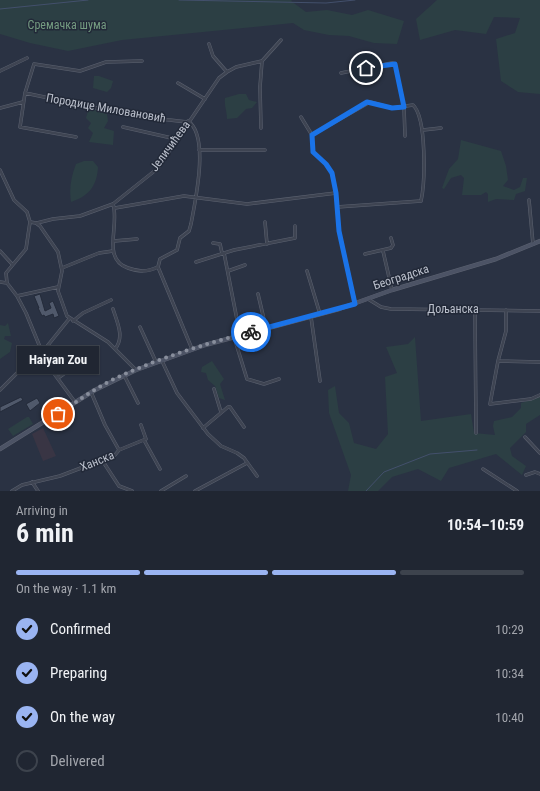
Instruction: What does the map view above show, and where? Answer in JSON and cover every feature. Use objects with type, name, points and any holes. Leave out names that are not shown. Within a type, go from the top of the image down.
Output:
[{"type":"main road","name":"Београдска","points":[[0,449],[91,392],[124,375],[156,362],[192,349],[240,335],[355,304],[392,290],[496,259],[540,241]]},
{"type":"street","points":[[261,128],[260,86],[262,61],[281,40]]},
{"type":"street","points":[[209,44],[213,56],[227,72]]},
{"type":"street","points":[[0,71],[27,58]]},
{"type":"street","points":[[76,137],[22,128],[20,126],[25,93],[34,64],[39,63],[80,71],[106,62],[142,61]]},
{"type":"street","name":"Јеличићева","points":[[37,223],[53,219],[80,216],[113,204],[157,169],[213,85],[227,72],[262,61]]},
{"type":"street","points":[[341,73],[392,63],[395,64],[404,107],[405,136]]},
{"type":"street","points":[[178,83],[205,98]]},
{"type":"street","name":"Породице Миловановић","points":[[25,93],[135,116],[188,122]]},
{"type":"street","points":[[0,108],[23,102]]},
{"type":"street","points":[[312,135],[367,102],[392,108],[414,105],[421,116],[423,130],[422,200],[337,207]]},
{"type":"street","points":[[301,117],[312,135],[313,152],[326,164],[330,170],[336,193],[339,231],[355,304]]},
{"type":"street","points":[[188,122],[195,126],[199,150],[200,174],[189,231],[180,238],[177,250],[160,259],[158,267],[192,349]]},
{"type":"street","points":[[123,127],[176,139]]},
{"type":"street","points":[[423,130],[441,128]]},
{"type":"street","points":[[199,150],[265,150]]},
{"type":"street","points":[[0,170],[14,200],[27,212],[30,222],[26,248],[12,264],[5,275],[7,283],[17,296],[41,346],[42,353],[47,364],[75,402]]},
{"type":"street","points":[[114,208],[171,198],[195,196],[223,202],[247,204],[336,193]]},
{"type":"street","points":[[529,200],[533,244]]},
{"type":"street","points":[[113,204],[113,251],[116,262],[120,266],[141,271],[158,267]]},
{"type":"street","points":[[30,222],[37,223],[58,252],[62,268],[58,287],[59,295],[69,319],[104,339],[136,370]]},
{"type":"street","points":[[265,222],[267,244]]},
{"type":"street","points":[[196,262],[223,253],[295,238],[294,226]]},
{"type":"street","points":[[365,254],[383,251],[392,247],[391,238]]},
{"type":"street","points":[[114,241],[137,239]]},
{"type":"street","points":[[213,243],[220,244],[223,253],[228,271],[240,335]]},
{"type":"street","points":[[0,251],[12,264]]},
{"type":"street","points":[[62,268],[99,253],[113,251]]},
{"type":"street","points":[[383,251],[392,290]]},
{"type":"street","points":[[228,271],[245,265]]},
{"type":"street","points":[[307,271],[320,314]]},
{"type":"street","points":[[0,282],[7,283]]},
{"type":"street","points":[[17,296],[58,287]]},
{"type":"street","points":[[258,294],[266,328]]},
{"type":"street","name":"Дољанска","points":[[368,299],[381,307],[390,309],[540,311]]},
{"type":"street","points":[[73,321],[83,313],[111,300]]},
{"type":"street","points":[[113,309],[120,337],[119,344],[115,349]]},
{"type":"street","points":[[475,309],[476,433]]},
{"type":"street","points":[[506,310],[506,332],[498,362],[490,403],[492,405],[506,404],[531,399],[540,395]]},
{"type":"street","points":[[311,317],[320,381]]},
{"type":"street","points":[[0,390],[15,375],[42,353],[69,319]]},
{"type":"street","points":[[140,326],[156,362]]},
{"type":"street","points":[[234,337],[247,379],[264,384],[279,379]]},
{"type":"street","points":[[162,360],[176,393],[203,428],[214,441],[237,453],[257,476]]},
{"type":"street","points":[[58,378],[82,361]]},
{"type":"street","points":[[498,362],[540,362]]},
{"type":"street","points":[[124,375],[138,403]]},
{"type":"street","points":[[214,389],[221,412]]},
{"type":"street","name":"Ханска","points":[[12,491],[22,485],[60,476],[102,460],[115,455],[119,450],[105,425],[91,392]]},
{"type":"street","points":[[203,428],[221,412],[230,407],[244,427]]},
{"type":"street","points":[[141,425],[146,436],[144,440],[160,469]]},
{"type":"street","points":[[525,437],[540,453]]},
{"type":"street","points":[[119,450],[144,440]]},
{"type":"street","points":[[102,460],[119,486],[132,491]]},
{"type":"street","points":[[194,491],[247,463]]},
{"type":"street","points":[[483,469],[517,491]]},
{"type":"street","points":[[526,475],[535,472],[540,474]]},
{"type":"street","points":[[161,491],[186,476]]},
{"type":"street","points":[[32,482],[38,491]]},
{"type":"shaded area","points":[[43,428],[56,456],[43,461],[32,434]]},
{"type":"green space","name":"Сремачка шума","points":[[0,0],[292,0],[291,1],[306,12],[327,10],[352,15],[368,10],[404,21],[397,44],[374,43],[349,36],[329,35],[304,30],[293,23],[122,40],[68,51],[30,43],[0,34]]},
{"type":"green space","points":[[437,0],[540,0],[540,94],[518,92],[501,81],[496,39],[515,33],[520,18],[494,17],[486,34],[455,30],[420,40],[416,19]]},
{"type":"green space","points":[[94,76],[99,76],[113,81],[111,88],[107,92],[93,88]]},
{"type":"green space","points":[[239,94],[246,94],[249,100],[257,102],[252,108],[246,109],[237,118],[227,119],[225,98]]},
{"type":"green space","points":[[95,110],[107,114],[108,121],[104,128],[114,131],[113,145],[89,142],[93,133],[88,128],[91,123],[86,118],[88,111]]},
{"type":"green space","points":[[461,140],[501,151],[506,166],[508,180],[503,186],[514,190],[520,187],[523,178],[527,178],[525,191],[516,194],[514,200],[496,199],[488,202],[488,194],[486,192],[481,195],[462,195],[464,178],[461,175],[451,178],[444,189],[442,188],[449,169],[458,159]]},
{"type":"green space","points":[[84,161],[93,161],[98,167],[96,180],[91,189],[83,197],[71,202],[70,187],[74,169],[76,164]]},
{"type":"green space","points":[[8,323],[11,336],[5,336],[4,339],[12,343],[10,352],[0,359],[0,325],[5,326]]},
{"type":"green space","points":[[415,337],[421,421],[471,414],[474,433],[495,435],[493,426],[494,421],[512,417],[521,408],[521,403],[540,397],[540,415],[526,424],[526,432],[510,448],[512,456],[526,466],[522,475],[496,454],[449,468],[441,481],[418,469],[392,477],[378,491],[348,491],[351,475],[329,413],[328,390],[335,386],[339,413],[349,423],[354,443],[376,449],[388,434],[385,377],[397,373],[386,347],[408,344]]},
{"type":"green space","points":[[212,361],[224,379],[220,384],[225,400],[219,398],[215,386],[208,380],[206,373],[201,372],[202,367]]},
{"type":"green space","points":[[29,417],[33,424],[13,436],[8,429]]},
{"type":"building","points":[[40,294],[45,311],[51,308],[49,303],[53,301],[59,316],[54,318],[53,314],[45,317],[44,315],[42,316],[34,296]]},
{"type":"building","points":[[21,397],[23,400],[0,412],[0,407]]},
{"type":"building","points":[[37,398],[40,403],[30,411],[26,404]]},
{"type":"waterway","points":[[0,9],[88,0]]},
{"type":"waterway","points":[[179,0],[326,3],[355,0]]},
{"type":"waterway","points":[[366,491],[384,472],[430,454],[477,450]]},
{"type":"way so far","points":[[58,414],[95,390],[124,375],[192,349],[251,332]]},
{"type":"place","name":"Haiyan Zou","points":[[58,414]]},
{"type":"route","points":[[251,332],[355,304],[345,265],[339,231],[336,193],[332,173],[326,164],[316,156],[311,148],[311,145],[312,135],[367,102],[396,109],[404,107],[395,64],[392,63],[366,68]]}]
